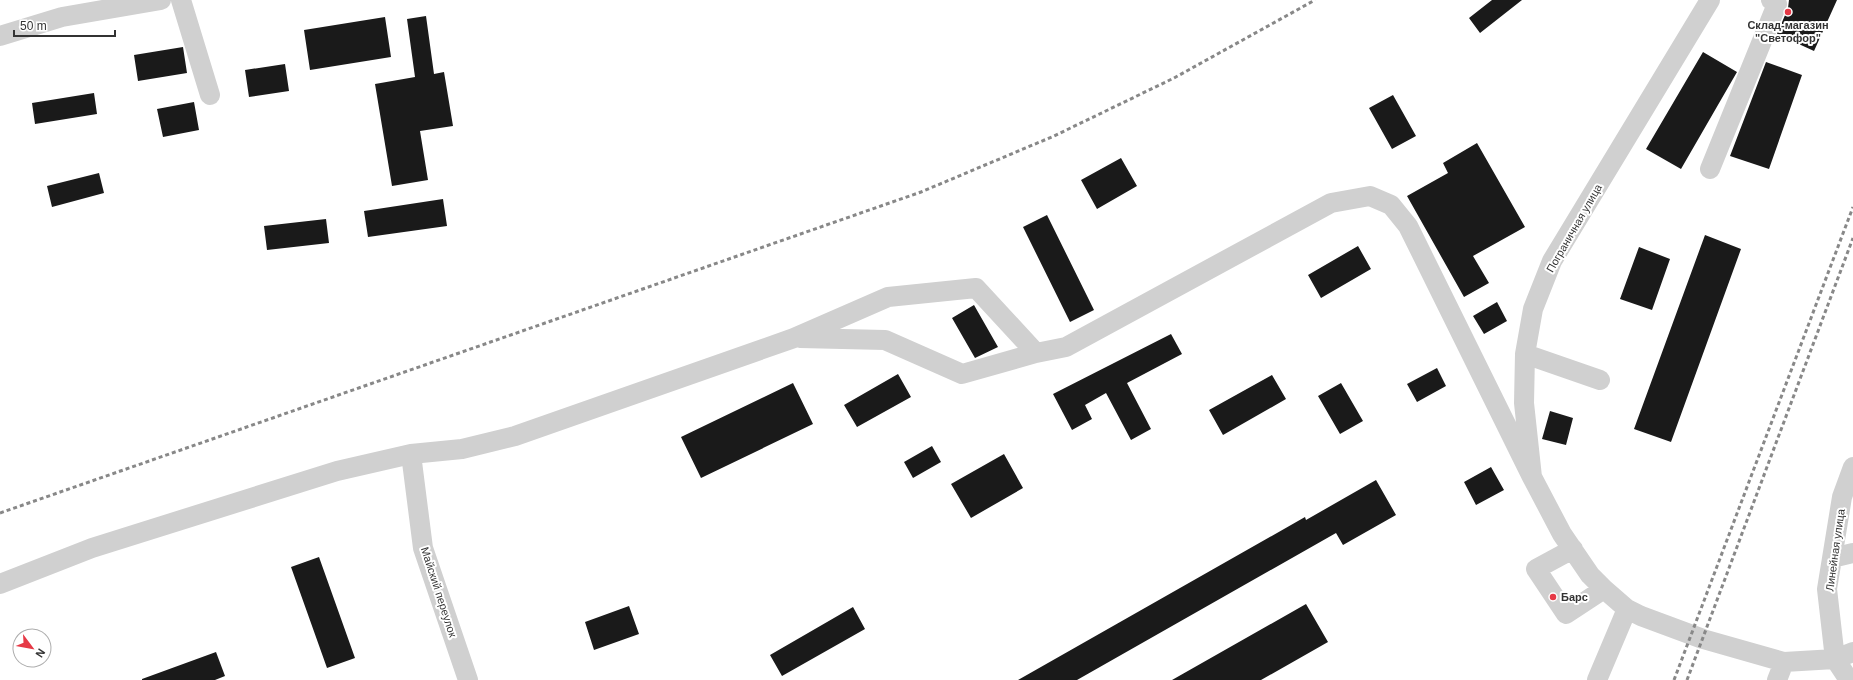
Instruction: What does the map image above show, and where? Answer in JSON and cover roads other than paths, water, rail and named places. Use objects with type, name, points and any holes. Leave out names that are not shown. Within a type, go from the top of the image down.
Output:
[{"type":"street","points":[[0,36],[62,17],[162,0]]},
{"type":"street","points":[[181,0],[210,95]]},
{"type":"street","name":"Пограничная улица","points":[[1710,0],[1552,261],[1533,308],[1525,354],[1524,403],[1532,477],[1562,534],[1590,575],[1627,609],[1780,671],[1844,655]]},
{"type":"street","points":[[1710,169],[1777,4],[1771,0]]},
{"type":"street","points":[[794,338],[885,340],[962,374],[1036,353],[1066,348],[1331,203],[1370,196],[1391,205],[1408,226],[1532,477]]},
{"type":"street","points":[[0,584],[92,548],[322,476],[411,454],[462,449],[515,436],[794,338],[888,297],[976,288],[1036,353]]},
{"type":"street","points":[[1525,354],[1600,380]]},
{"type":"street","name":"Майский переулок","points":[[411,454],[423,548],[468,680]]},
{"type":"street","name":"Линейная улица","points":[[1844,655],[1827,588],[1842,497],[1853,467]]},
{"type":"street","points":[[1573,549],[1536,569],[1566,614],[1604,589]]},
{"type":"street","points":[[1832,558],[1853,553]]},
{"type":"street","points":[[1597,680],[1627,609]]},
{"type":"street","points":[[1844,655],[1849,680]]},
{"type":"railway","points":[[0,513],[921,192],[1054,136],[1174,78],[1315,0]]},
{"type":"railway","points":[[1674,680],[1853,207]]},
{"type":"railway","points":[[1687,680],[1853,238]]},
{"type":"place","name":"Склад-магазин \"Светофор\"","points":[[1788,12]]},
{"type":"place","name":"Барс","points":[[1553,597]]}]
